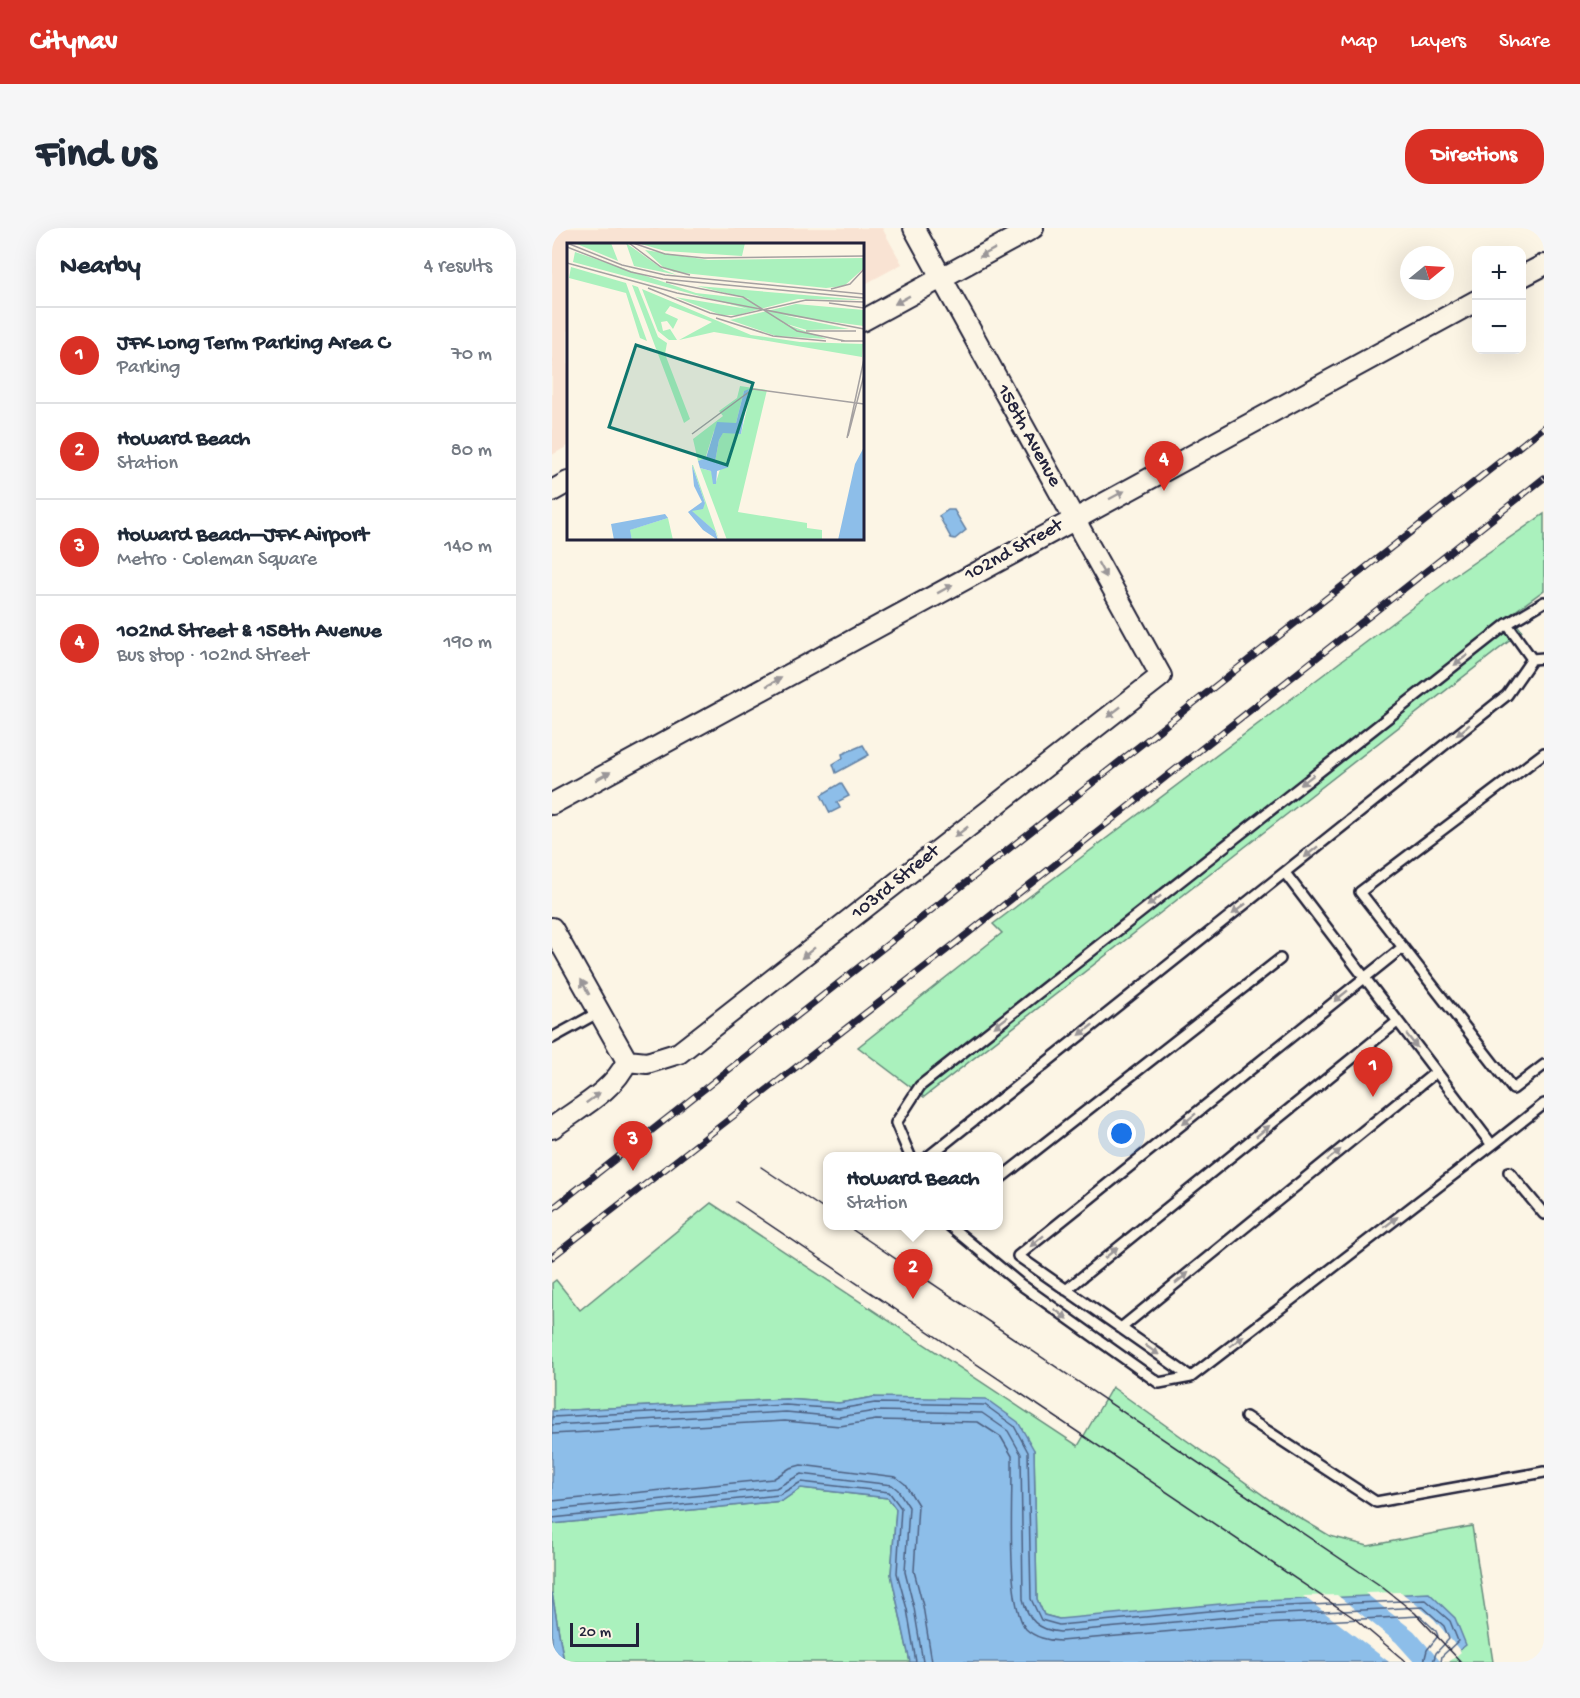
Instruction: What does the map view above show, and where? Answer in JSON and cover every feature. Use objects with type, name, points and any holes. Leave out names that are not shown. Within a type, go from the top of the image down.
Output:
[{"type":"street","name":"158th Avenue","points":[[914,228],[1161,676]]},
{"type":"street","points":[[864,320],[1033,228]]},
{"type":"street","points":[[1526,274],[1544,265]]},
{"type":"street","name":"102nd Street","points":[[552,804],[1472,303]]},
{"type":"street","points":[[552,491],[567,483]]},
{"type":"street","name":"103rd Street","points":[[625,1059],[647,1063],[679,1053],[1161,676]]},
{"type":"street","points":[[552,928],[625,1059],[619,1077],[552,1128]]},
{"type":"lane","points":[[908,1152],[896,1123],[920,1086],[1506,624],[1544,602]]},
{"type":"lane","points":[[1506,624],[1532,659]]},
{"type":"lane","points":[[1532,659],[1544,658]]},
{"type":"lane","points":[[934,1152],[1507,695],[1532,659]]},
{"type":"lane","points":[[1544,753],[1360,892],[1513,1089],[1544,1065]]},
{"type":"lane","points":[[1285,873],[1492,1145]]},
{"type":"lane","points":[[1191,1377],[1018,1256],[1403,946]]},
{"type":"lane","points":[[1003,1177],[1280,959]]},
{"type":"lane","points":[[552,1038],[599,1012]]},
{"type":"lane","points":[[1066,1290],[1397,1022]]},
{"type":"lane","points":[[1121,1328],[1436,1072]]},
{"type":"lane","points":[[955,1230],[1020,1284],[1133,1367],[1159,1383],[1191,1377],[1544,1104]]},
{"type":"lane","points":[[1509,1172],[1544,1214]]},
{"type":"lane","points":[[1246,1417],[1376,1502],[1544,1472]]},
{"type":"shaded area","points":[[552,228],[882,228],[902,264],[864,284],[864,243],[567,243],[567,447],[552,455]]},
{"type":"green space","points":[[1544,514],[1544,590],[1510,615],[1522,631],[924,1097],[858,1047],[1002,933],[993,924],[1454,576]]},
{"type":"green space","points":[[711,1203],[1078,1446],[1112,1387],[1270,1500],[1330,1536],[1368,1546],[1472,1526],[1493,1662],[1444,1662],[1059,1619],[1044,1615],[1037,1599],[1034,1450],[874,1397],[839,1403],[786,1399],[553,1411],[552,1283],[556,1280],[580,1310]]},
{"type":"green space","points":[[801,1488],[888,1498],[896,1509],[891,1574],[910,1662],[564,1662],[552,1593],[552,1524],[782,1501]]},
{"type":"water","points":[[948,510],[954,510],[966,530],[955,539],[951,538],[939,516]]},
{"type":"water","points":[[863,745],[869,755],[836,773],[833,764],[843,758],[842,754]]},
{"type":"water","points":[[841,783],[849,796],[837,802],[840,808],[830,813],[821,795]]},
{"type":"water","points":[[874,1397],[986,1399],[1018,1422],[1034,1450],[1037,1599],[1044,1615],[1059,1619],[1242,1602],[1429,1593],[1455,1618],[1466,1645],[1444,1662],[910,1662],[891,1574],[896,1509],[888,1498],[801,1488],[782,1501],[552,1524],[552,1411],[786,1399],[839,1403]]},
{"type":"water","points":[[552,1593],[564,1662],[552,1662]]},
{"type":"pier","points":[[1401,1592],[1434,1619],[1461,1652],[1449,1662],[1441,1662],[1414,1631],[1365,1593]]},
{"type":"pier","points":[[1337,1595],[1396,1642],[1414,1662],[1389,1662],[1303,1596]]},
{"type":"tram line","points":[[761,1167],[823,1209]]},
{"type":"tram line","points":[[736,1202],[1354,1618],[1406,1662]]},
{"type":"tram line","points":[[853,1230],[1378,1584],[1415,1613],[1461,1662]]},
{"type":"railway","points":[[552,1209],[1544,427]]},
{"type":"railway","points":[[552,1257],[957,942],[1544,478]]},
{"type":"place","name":"102nd Street & 158th Avenue","points":[[1164,491]]},
{"type":"place","name":"JFK Long Term Parking Area C","points":[[1373,1097]]},
{"type":"place","name":"Howard Beach–JFK Airport","points":[[633,1171]]},
{"type":"place","name":"Howard Beach","points":[[913,1299]]}]
